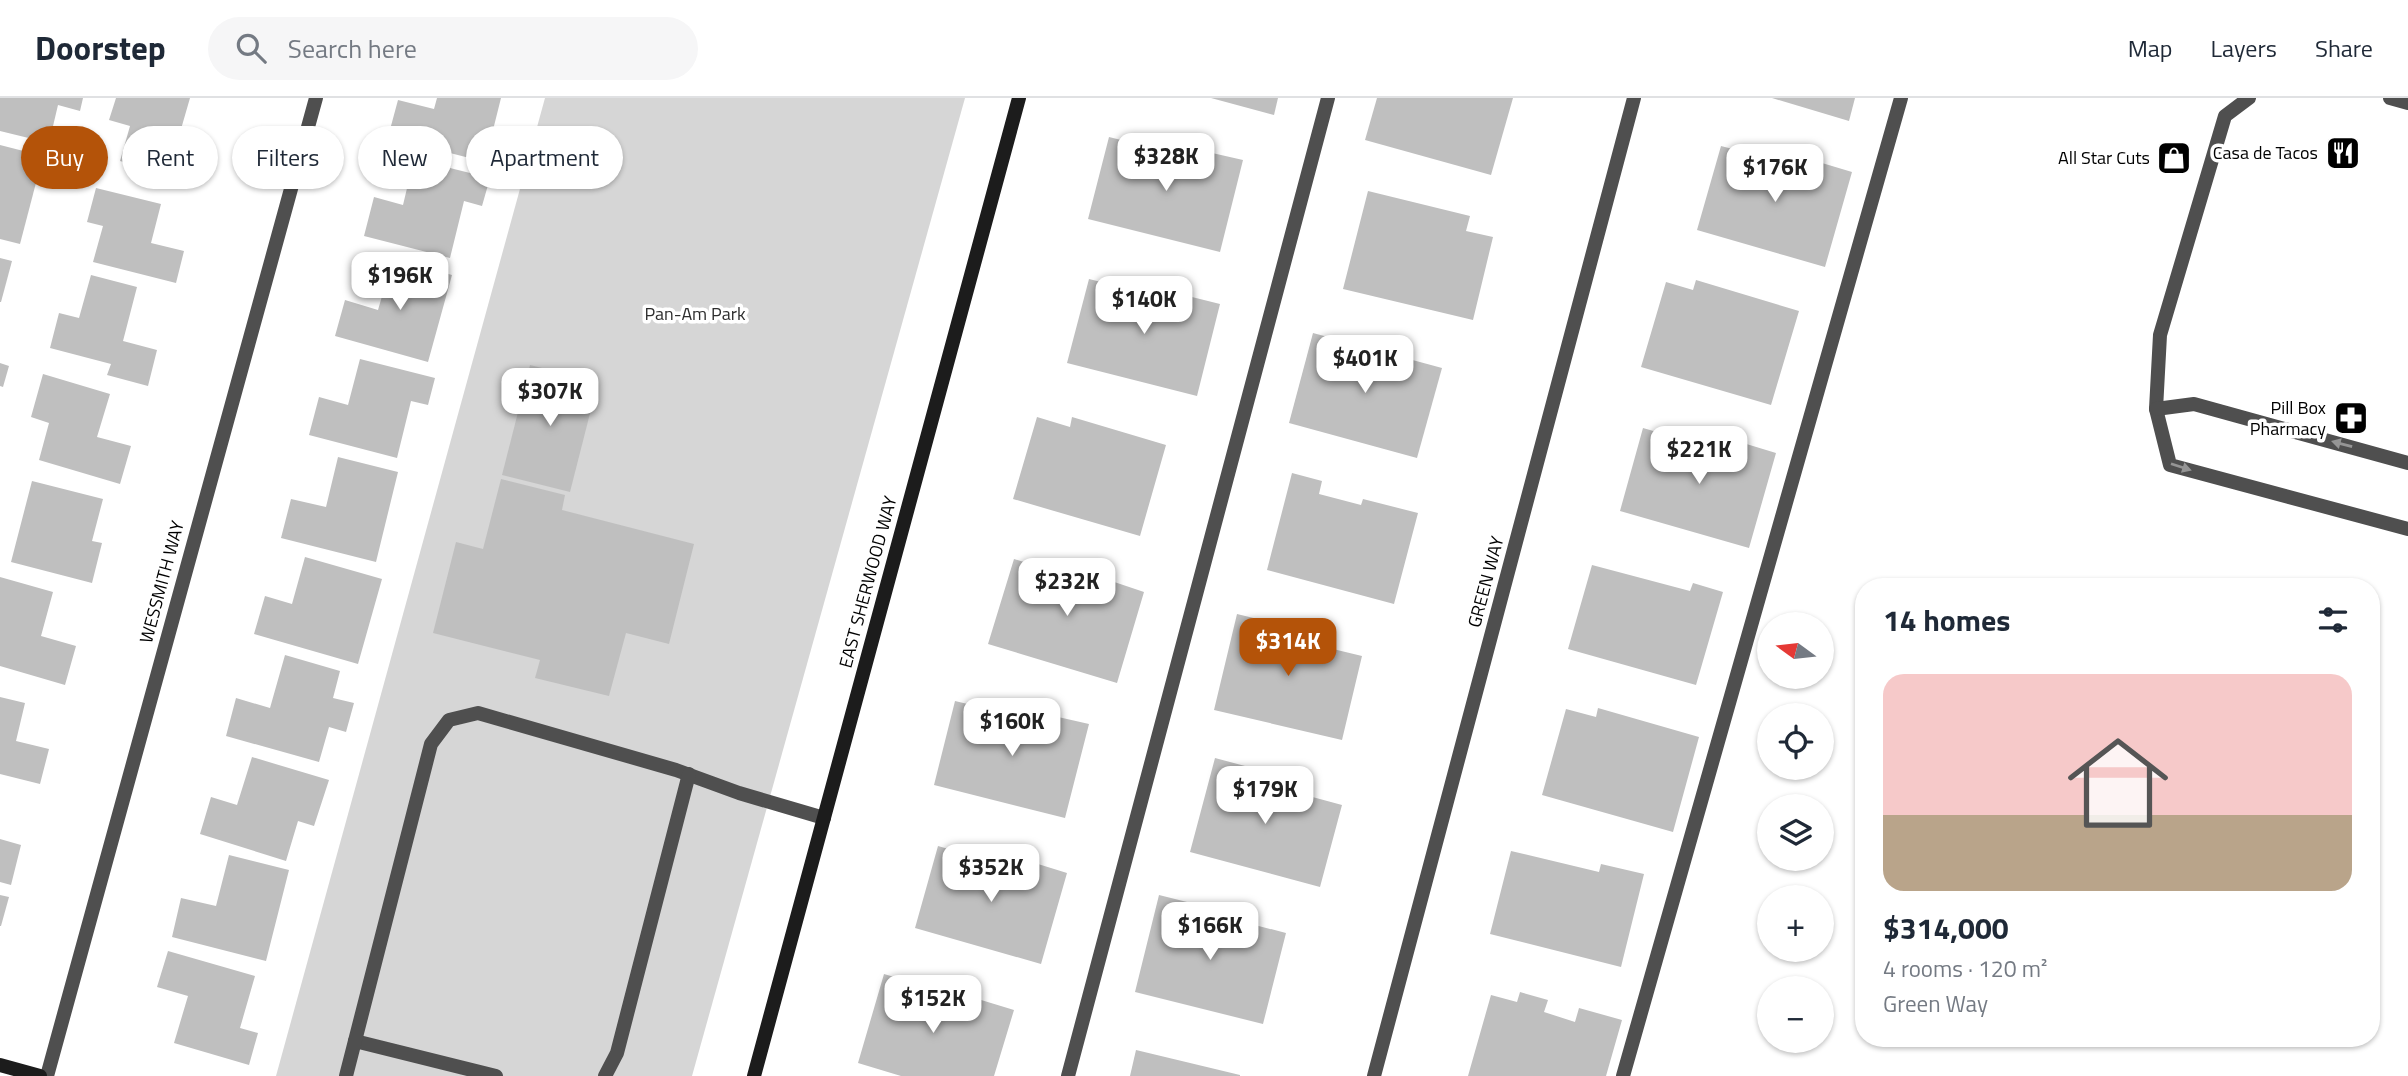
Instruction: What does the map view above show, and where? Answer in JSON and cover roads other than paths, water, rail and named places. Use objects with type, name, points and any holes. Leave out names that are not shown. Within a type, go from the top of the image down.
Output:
[{"type":"street","name":"WESSMITH WAY","points":[[47,1076],[316,98]]},
{"type":"street","name":"EAST SHERWOOD WAY","points":[[754,1076],[1019,98]]},
{"type":"street","points":[[1068,1076],[1328,98]]},
{"type":"street","name":"GREEN WAY","points":[[1374,1076],[1634,98]]},
{"type":"street","points":[[1623,1076],[1901,98]]},
{"type":"street","points":[[2249,98],[2224,116],[2160,335],[2156,409],[2170,465],[2408,530]]},
{"type":"street","points":[[2390,98],[2408,103]]},
{"type":"street","points":[[2156,409],[2194,404],[2408,463]]},
{"type":"street","points":[[346,1076],[431,744],[449,720],[478,713],[689,774],[739,793],[824,818]]},
{"type":"street","points":[[605,1076],[617,1053],[689,774]]},
{"type":"street","points":[[355,1041],[496,1076]]},
{"type":"street","points":[[0,1065],[40,1076]]},
{"type":"place","name":"Casa de Tacos","points":[[2343,153]]},
{"type":"place","name":"All Star Cuts","points":[[2174,158]]},
{"type":"place","name":"Pill Box Pharmacy","points":[[2351,418]]},
{"type":"park label","name":"Pan-Am Park","points":[[695,314]]}]
